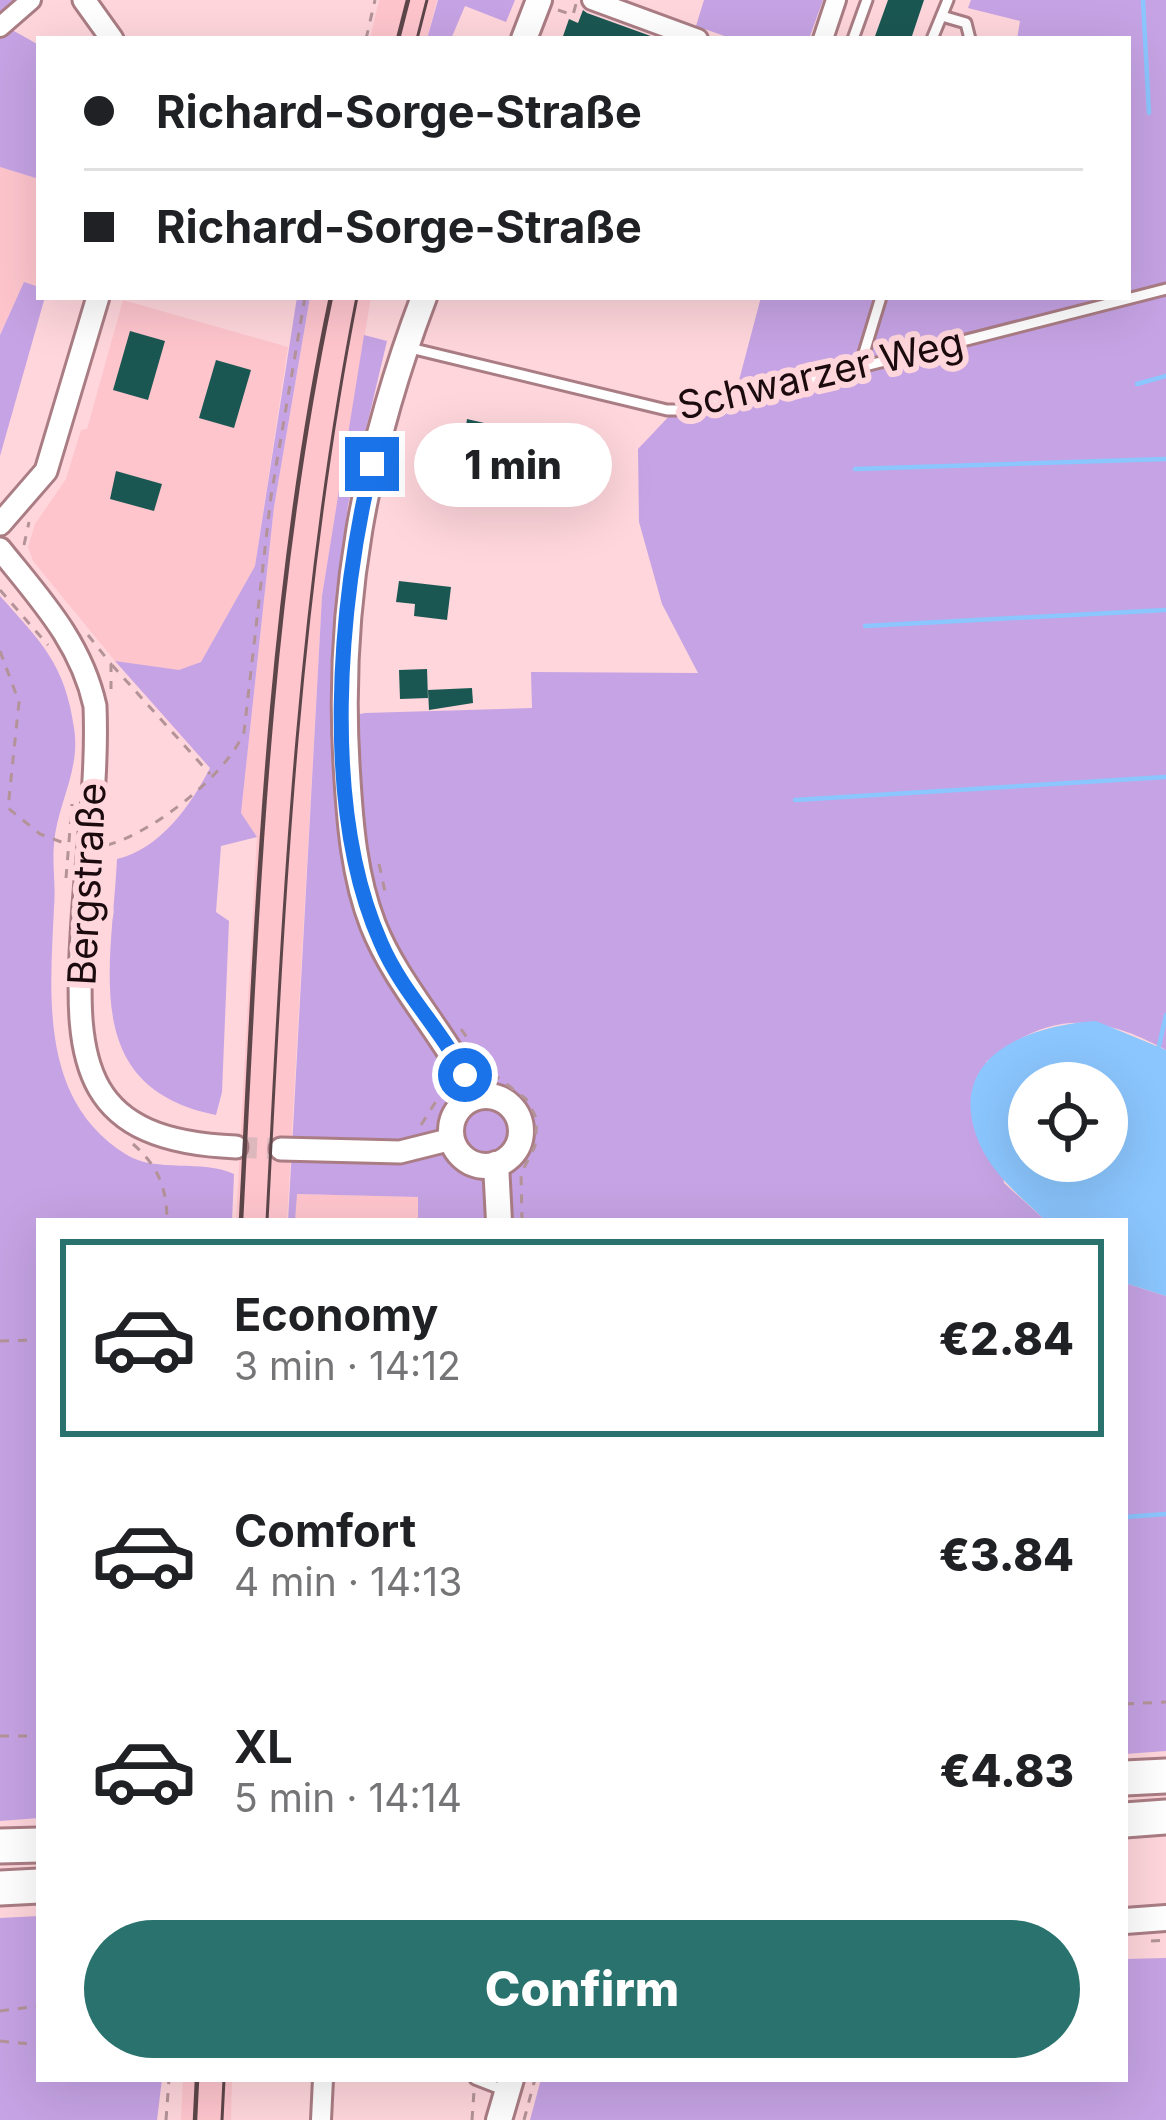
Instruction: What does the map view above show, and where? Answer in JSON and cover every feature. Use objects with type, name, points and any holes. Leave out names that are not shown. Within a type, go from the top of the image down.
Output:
[{"type":"highway","points":[[1128,1778],[1166,1776]]},
{"type":"highway","points":[[1128,1820],[1166,1817]]},
{"type":"highway","points":[[0,1846],[36,1844]]},
{"type":"highway","points":[[0,1888],[36,1886]]},
{"type":"main road","points":[[526,36],[548,5]]},
{"type":"main road","points":[[423,300],[405,346],[362,506],[346,596],[344,725],[350,823],[363,891],[382,946],[476,1078],[505,1101],[521,1125],[518,1145],[496,1164]]},
{"type":"main road","points":[[476,1078],[458,1109],[452,1139],[464,1158],[496,1164]]},
{"type":"main road","points":[[496,1164],[499,1218]]},
{"type":"main road","points":[[1128,1921],[1166,1918]]},
{"type":"main road","points":[[499,2120],[509,2085]]},
{"type":"street","points":[[0,27],[31,0]]},
{"type":"street","points":[[84,0],[110,36]]},
{"type":"street","points":[[592,0],[683,36]]},
{"type":"street","points":[[825,36],[836,0]]},
{"type":"street","points":[[0,524],[46,471],[97,300]]},
{"type":"street","name":"Bergstraße","points":[[0,549],[63,627],[89,678],[95,706],[78,995],[80,1048],[91,1076],[128,1119],[173,1140],[236,1147]]},
{"type":"street","points":[[281,1149],[400,1152],[452,1139]]},
{"type":"street","points":[[321,2120],[323,2082]]},
{"type":"lane","points":[[854,36],[867,0]]},
{"type":"lane","points":[[933,36],[948,0]]},
{"type":"lane","points":[[942,16],[966,23],[969,36]]},
{"type":"lane","name":"Schwarzer Weg","points":[[1131,298],[1166,289]]},
{"type":"lane","points":[[860,366],[880,300]]},
{"type":"lane","name":"Schwarzer Weg","points":[[405,346],[667,410],[693,410],[1122,300]]},
{"type":"path","points":[[367,36],[375,0]]},
{"type":"path","points":[[548,5],[573,15]]},
{"type":"path","points":[[103,846],[148,828],[211,775],[244,732],[271,496],[304,300]]},
{"type":"path","points":[[0,590],[54,653]]},
{"type":"path","points":[[0,651],[20,702],[8,808],[40,834],[66,843],[73,801]]},
{"type":"path","points":[[111,664],[211,775]]},
{"type":"path","points":[[377,855],[389,909]]},
{"type":"path","points":[[460,1027],[476,1078]]},
{"type":"path","points":[[419,1127],[431,1115],[443,1087],[476,1078],[526,1099],[536,1119],[535,1146],[521,1174],[522,1218]]},
{"type":"path","points":[[166,1193],[167,1218]]},
{"type":"path","points":[[0,1341],[36,1340]]},
{"type":"path","points":[[1128,1704],[1166,1702]]},
{"type":"path","points":[[0,1736],[36,1736]]},
{"type":"path","points":[[0,2011],[36,2006]]},
{"type":"path","points":[[0,2042],[36,2045]]},
{"type":"path","points":[[166,2120],[169,2082]]},
{"type":"path","points":[[472,2120],[475,2082]]},
{"type":"path","points":[[524,2120],[534,2082]]},
{"type":"path","points":[[463,2101],[473,2102]]},
{"type":"shaded area","points":[[0,0],[15,0],[14,31],[36,43],[36,178],[0,167]]},
{"type":"shaded area","points":[[379,0],[437,0],[428,36],[371,36]]},
{"type":"shaded area","points":[[438,0],[515,0],[506,22],[465,6],[452,36],[428,36]]},
{"type":"shaded area","points":[[704,0],[823,0],[810,36],[724,36],[696,26]]},
{"type":"shaded area","points":[[971,0],[1166,0],[1166,1050],[1117,1029],[1073,1023],[1030,1034],[986,1062],[1004,1183],[1043,1218],[418,1218],[418,1197],[297,1194],[295,1218],[288,1218],[322,596],[364,335],[387,341],[348,505],[334,627],[332,720],[365,713],[532,708],[531,672],[698,673],[662,604],[639,522],[638,449],[674,411],[711,402],[737,388],[760,300],[1131,300],[1131,36],[1018,36],[1020,21],[968,8]]},
{"type":"shaded area","points":[[0,167],[36,178],[36,286],[24,283],[0,334]]},
{"type":"shaded area","points":[[24,282],[36,286],[36,300],[44,300],[0,456],[0,335]]},
{"type":"shaded area","points":[[123,300],[288,347],[255,566],[201,662],[179,671],[115,661],[33,561],[28,547],[35,524],[66,479],[81,430],[87,429]]},
{"type":"shaded area","points":[[297,300],[309,300],[274,507],[241,813],[257,837],[221,846],[216,912],[229,921],[222,1092],[216,1115],[172,1100],[142,1078],[123,1050],[113,1017],[110,980],[117,859],[160,836],[184,810],[210,768],[115,661],[179,670],[201,662],[255,566]]},
{"type":"shaded area","points":[[309,300],[371,300],[322,596],[287,1218],[236,1218],[257,837],[241,813],[274,507]]},
{"type":"shaded area","points":[[0,596],[57,670],[74,728],[72,773],[54,852],[52,1010],[64,1076],[78,1106],[98,1132],[127,1155],[151,1163],[234,1174],[232,1218],[36,1218],[36,1818],[0,1821]]},
{"type":"shaded area","points":[[296,1194],[418,1197],[418,1218],[295,1218]]},
{"type":"shaded area","points":[[1128,1284],[1166,1296],[1166,1751],[1128,1754]]},
{"type":"shaded area","points":[[36,1916],[36,2082],[162,2082],[157,2120],[0,2120],[0,1918]]},
{"type":"shaded area","points":[[1166,1958],[1166,2120],[530,2120],[540,2082],[1128,2082],[1128,1959]]},
{"type":"shaded area","points":[[183,2082],[232,2082],[231,2120],[181,2120]]},
{"type":"water","points":[[1096,1021],[1166,1050],[1166,1296],[1128,1284],[1128,1218],[1043,1218],[997,1171],[981,1148],[971,1107],[974,1083],[985,1064],[1023,1037]]},
{"type":"building","points":[[888,0],[924,0],[912,36],[875,36]]},
{"type":"building","points":[[583,10],[651,36],[563,36],[569,19],[578,23]]},
{"type":"building","points":[[130,331],[165,341],[148,400],[113,390]]},
{"type":"building","points":[[216,360],[251,370],[234,428],[199,418]]},
{"type":"building","points":[[467,419],[561,441],[556,466],[504,455],[506,442],[465,433]]},
{"type":"building","points":[[116,471],[162,484],[154,511],[110,499]]},
{"type":"building","points":[[399,581],[451,587],[447,620],[414,616],[415,604],[396,602]]},
{"type":"building","points":[[427,669],[428,698],[400,699],[399,670]]},
{"type":"building","points":[[472,688],[473,703],[429,710],[428,690]]},
{"type":"waterway","points":[[1143,0],[1149,113]]},
{"type":"waterway","points":[[1137,384],[1166,376]]},
{"type":"waterway","points":[[855,469],[1166,459]]},
{"type":"waterway","points":[[865,626],[1166,610]]},
{"type":"waterway","points":[[795,800],[1166,777]]},
{"type":"waterway","points":[[1159,1046],[1166,1015]]},
{"type":"waterway","points":[[1128,1517],[1166,1514]]},
{"type":"tunnel","points":[[236,1147],[281,1149]]},
{"type":"tram line","points":[[418,36],[427,0]]},
{"type":"tram line","points":[[267,1218],[306,641],[356,300]]},
{"type":"tram line","points":[[222,2120],[224,2082]]},
{"type":"railway","points":[[399,36],[408,0]]},
{"type":"railway","points":[[241,1218],[260,873],[279,641],[309,411],[330,300]]},
{"type":"railway","points":[[195,2120],[197,2082]]},
{"type":"route","points":[[372,464],[344,626],[344,725],[355,856],[370,918],[394,970],[465,1075]]}]
